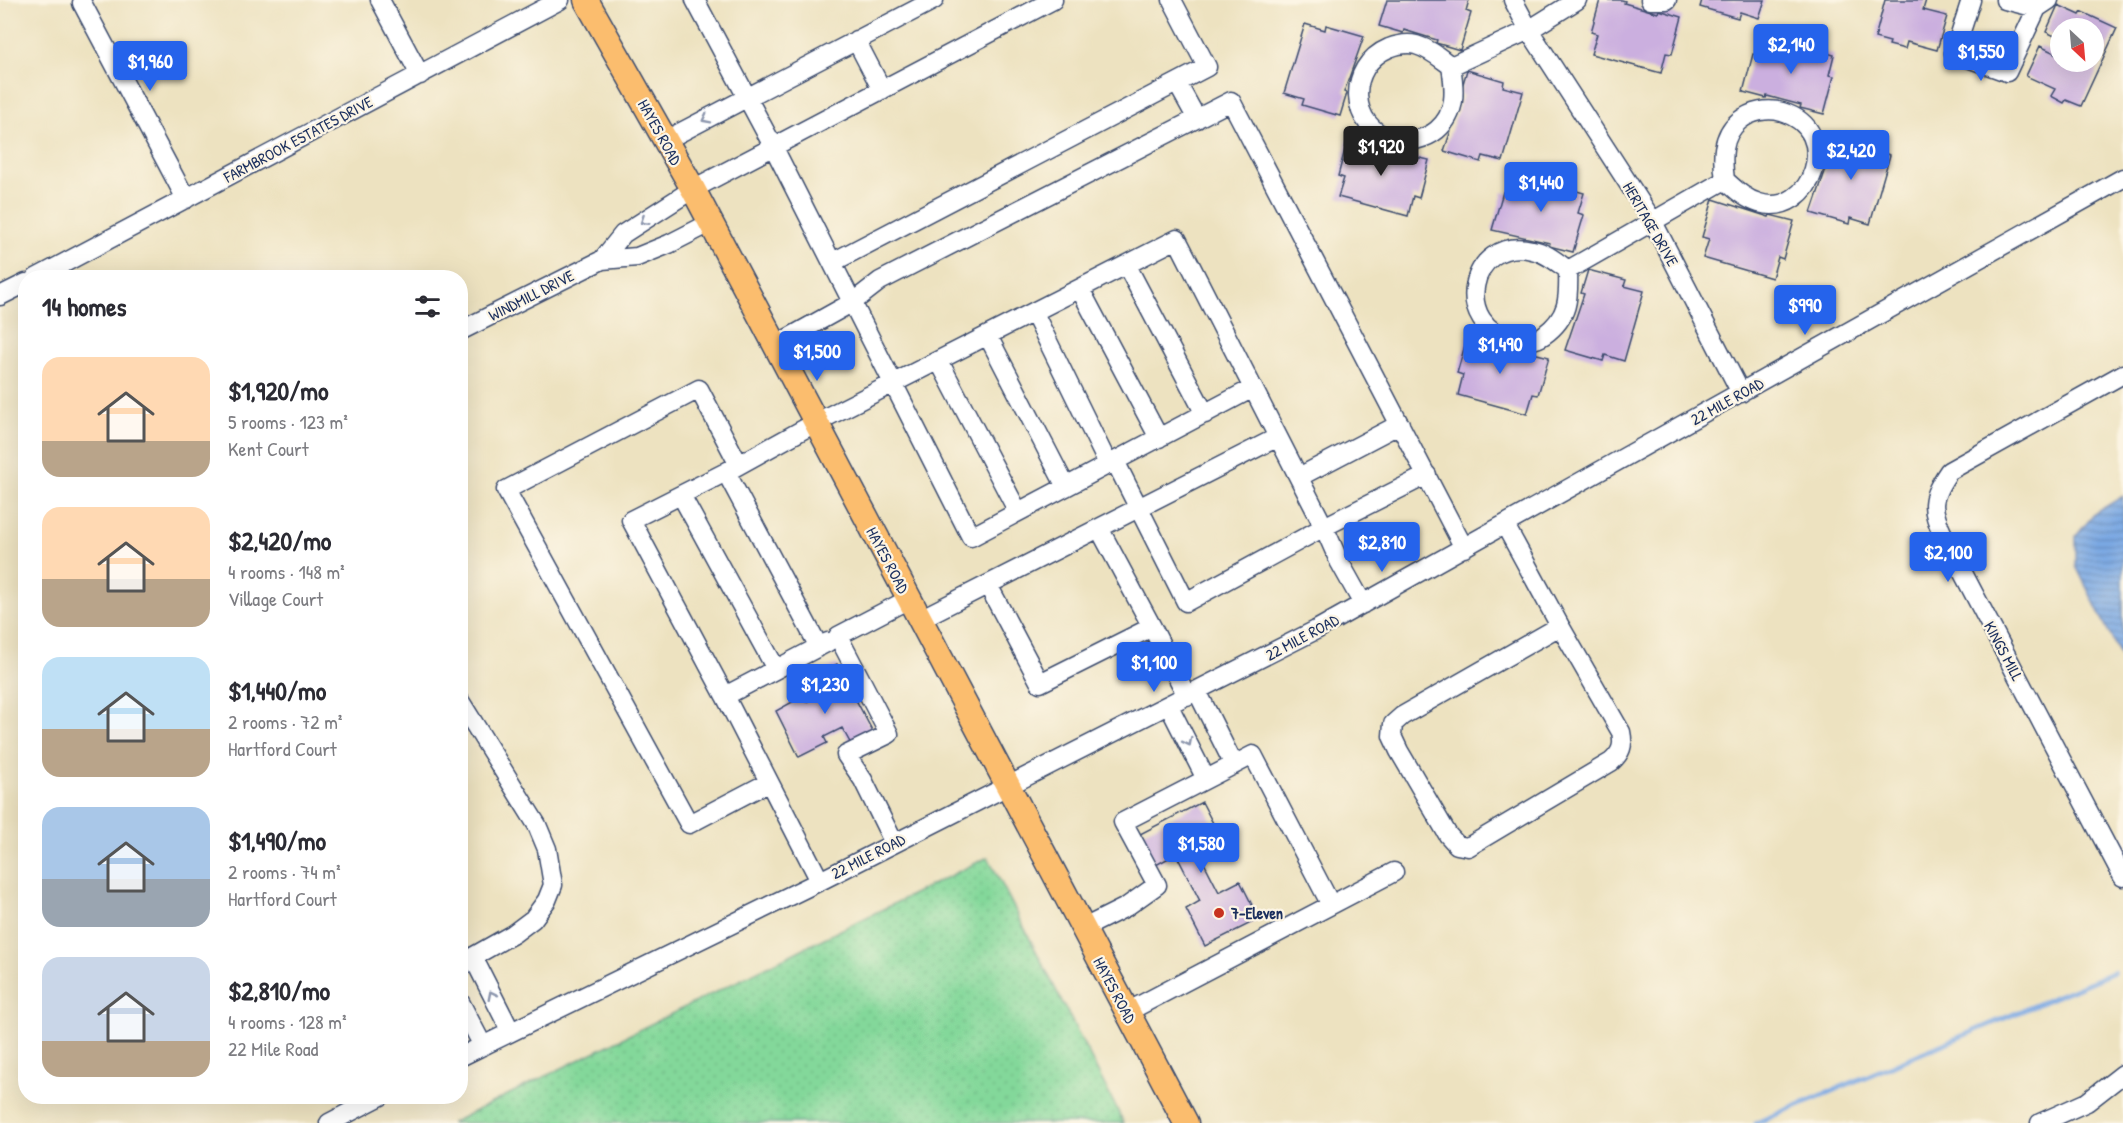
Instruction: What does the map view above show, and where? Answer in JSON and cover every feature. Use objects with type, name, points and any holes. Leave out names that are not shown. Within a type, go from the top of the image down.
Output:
[{"type":"main road","name":"HAYES ROAD","points":[[586,0],[693,189],[1186,1123]]},
{"type":"street","points":[[380,0],[420,75]]},
{"type":"street","name":"FARMBROOK ESTATES DRIVE","points":[[51,270],[560,0]]},
{"type":"street","points":[[695,0],[833,262],[971,537],[1253,388]]},
{"type":"street","points":[[664,141],[934,0]]},
{"type":"street","name":"WINDMILL DRIVE","points":[[602,260],[624,234],[693,189],[1053,0]]},
{"type":"street","points":[[833,262],[1207,67],[1172,0]]},
{"type":"street","name":"HERITAGE DRIVE","points":[[1513,0],[1529,30],[1652,220],[1741,393]]},
{"type":"street","points":[[1451,66],[1529,30],[1577,0]]},
{"type":"street","points":[[1650,0],[1667,0]]},
{"type":"street","points":[[1971,0],[1954,53],[2007,72],[2043,4],[2005,0]]},
{"type":"street","points":[[82,3],[186,199]]},
{"type":"street","points":[[856,40],[882,90]]},
{"type":"street","points":[[1396,45],[1415,45],[1434,53],[1451,66],[1455,86],[1454,102],[1444,123],[1430,136],[1404,142],[1385,138],[1368,124],[1359,109],[1358,83],[1365,66],[1378,52],[1396,45]]},
{"type":"street","points":[[1177,83],[1197,119]]},
{"type":"street","points":[[774,346],[853,302],[880,281],[1231,101],[1464,548]]},
{"type":"street","points":[[1774,110],[1792,115],[1804,124],[1813,136],[1817,149],[1815,172],[1805,188],[1791,199],[1775,204],[1760,203],[1741,194],[1725,180],[1722,160],[1727,137],[1738,122],[1752,113],[1774,110]]},
{"type":"street","name":"22 MILE ROAD","points":[[468,1053],[820,881],[1169,706],[1363,604],[2123,178]]},
{"type":"street","points":[[1568,270],[1725,180]]},
{"type":"street","name":"WINDMILL DRIVE","points":[[468,327],[602,260],[637,257],[710,223]]},
{"type":"street","points":[[820,881],[631,520],[815,423],[1177,240],[1363,604]]},
{"type":"street","points":[[1510,248],[1533,250],[1568,270],[1565,311],[1556,326],[1540,338],[1524,342],[1502,338],[1483,323],[1474,303],[1475,281],[1484,264],[1494,255],[1510,248]]},
{"type":"street","points":[[1127,266],[1205,414]]},
{"type":"street","points":[[0,296],[18,287]]},
{"type":"street","points":[[1080,289],[1159,438]]},
{"type":"street","points":[[1034,313],[1186,602],[1324,527],[1427,475]]},
{"type":"street","points":[[988,336],[1066,487]]},
{"type":"street","points":[[939,361],[1018,512]]},
{"type":"street","name":"KINGS MILL","points":[[2123,374],[1949,471],[1937,489],[1933,513],[1949,548],[2123,878]]},
{"type":"street","points":[[769,782],[689,824],[506,490],[699,389],[732,468],[819,647]]},
{"type":"street","points":[[1299,477],[1400,424]]},
{"type":"street","points":[[725,696],[838,636],[988,585],[1278,437]]},
{"type":"street","points":[[681,495],[776,669]]},
{"type":"street","points":[[1505,525],[1621,732],[1624,743],[1620,754],[1611,762],[1468,847],[1457,845],[1448,835],[1399,751],[1392,736],[1393,724],[1402,716],[1560,626]]},
{"type":"street","points":[[1099,528],[1152,627],[1234,765]]},
{"type":"street","points":[[988,585],[1040,683],[1152,627]]},
{"type":"street","points":[[838,636],[889,734],[846,755],[863,780],[894,843]]},
{"type":"street","points":[[1169,706],[1206,779]]},
{"type":"street","points":[[468,714],[537,825],[547,849],[553,885],[547,900],[533,919],[513,934],[468,960]]},
{"type":"street","points":[[1082,929],[1126,907],[1157,885],[1123,822],[1253,755],[1331,906]]},
{"type":"street","points":[[1127,1012],[1394,872]]},
{"type":"street","points":[[468,963],[512,1032]]},
{"type":"street","points":[[468,1017],[483,1046]]},
{"type":"street","points":[[2040,1123],[2087,1102],[2123,1074]]},
{"type":"street","points":[[328,1123],[365,1104]]},
{"type":"green space","points":[[988,857],[1124,1123],[451,1123]]},
{"type":"water","points":[[2123,496],[2123,661],[2076,566],[2076,536],[2095,513]]},
{"type":"building","points":[[1387,0],[1469,0],[1466,11],[1471,13],[1460,50],[1404,30],[1403,33],[1379,26]]},
{"type":"building","points":[[1600,0],[1622,0],[1625,1],[1624,3],[1658,13],[1659,10],[1682,17],[1672,54],[1666,53],[1661,73],[1591,54],[1597,34],[1591,32]]},
{"type":"building","points":[[1702,0],[1765,0],[1759,18],[1740,12],[1738,18],[1700,7]]},
{"type":"building","points":[[1885,0],[1926,0],[1923,10],[1947,16],[1937,50],[1907,42],[1905,49],[1875,38]]},
{"type":"building","points":[[2058,5],[2080,15],[2082,12],[2095,18],[2052,18]]},
{"type":"building","points":[[2104,22],[2117,28],[2104,56]]},
{"type":"building","points":[[1305,24],[1325,30],[1326,25],[1364,36],[1344,92],[1347,93],[1340,116],[1302,105],[1304,99],[1284,93]]},
{"type":"building","points":[[1765,36],[1834,55],[1829,75],[1834,76],[1824,114],[1800,108],[1801,105],[1743,92],[1753,54],[1759,55]]},
{"type":"building","points":[[2040,46],[2050,51],[2050,72],[2097,72],[2081,106],[2066,100],[2064,103],[2051,96],[2055,89],[2026,76]]},
{"type":"building","points":[[1467,70],[1504,81],[1503,87],[1523,92],[1503,161],[1483,156],[1481,162],[1444,151],[1463,95],[1460,94]]},
{"type":"building","points":[[1834,133],[1872,143],[1870,149],[1890,155],[1870,224],[1850,218],[1849,224],[1811,213],[1830,157],[1827,156]]},
{"type":"building","points":[[1348,138],[1372,144],[1371,147],[1429,160],[1419,198],[1413,196],[1408,216],[1338,197],[1344,178],[1338,176]]},
{"type":"building","points":[[1515,174],[1584,193],[1578,213],[1584,215],[1573,252],[1549,246],[1550,243],[1492,230],[1503,192],[1509,194]]},
{"type":"building","points":[[1713,199],[1769,217],[1770,215],[1794,221],[1783,259],[1778,257],[1772,278],[1703,258],[1709,239],[1702,237]]},
{"type":"building","points":[[1588,270],[1626,280],[1624,286],[1644,291],[1624,361],[1605,355],[1603,361],[1565,350],[1584,294],[1581,293]]},
{"type":"building","points":[[1468,335],[1524,354],[1525,351],[1549,357],[1538,395],[1533,394],[1527,414],[1458,395],[1463,375],[1457,373]]},
{"type":"building","points":[[837,664],[874,734],[852,746],[842,728],[824,737],[827,743],[799,757],[776,711],[803,696],[806,702],[824,693],[815,675]]},
{"type":"building","points":[[1202,802],[1218,833],[1195,845],[1219,892],[1240,881],[1259,919],[1205,946],[1186,909],[1200,901],[1176,854],[1156,865],[1140,834]]},
{"type":"waterway","points":[[1756,1123],[2114,972]]},
{"type":"place","name":"7-Eleven","points":[[1219,913]]}]
